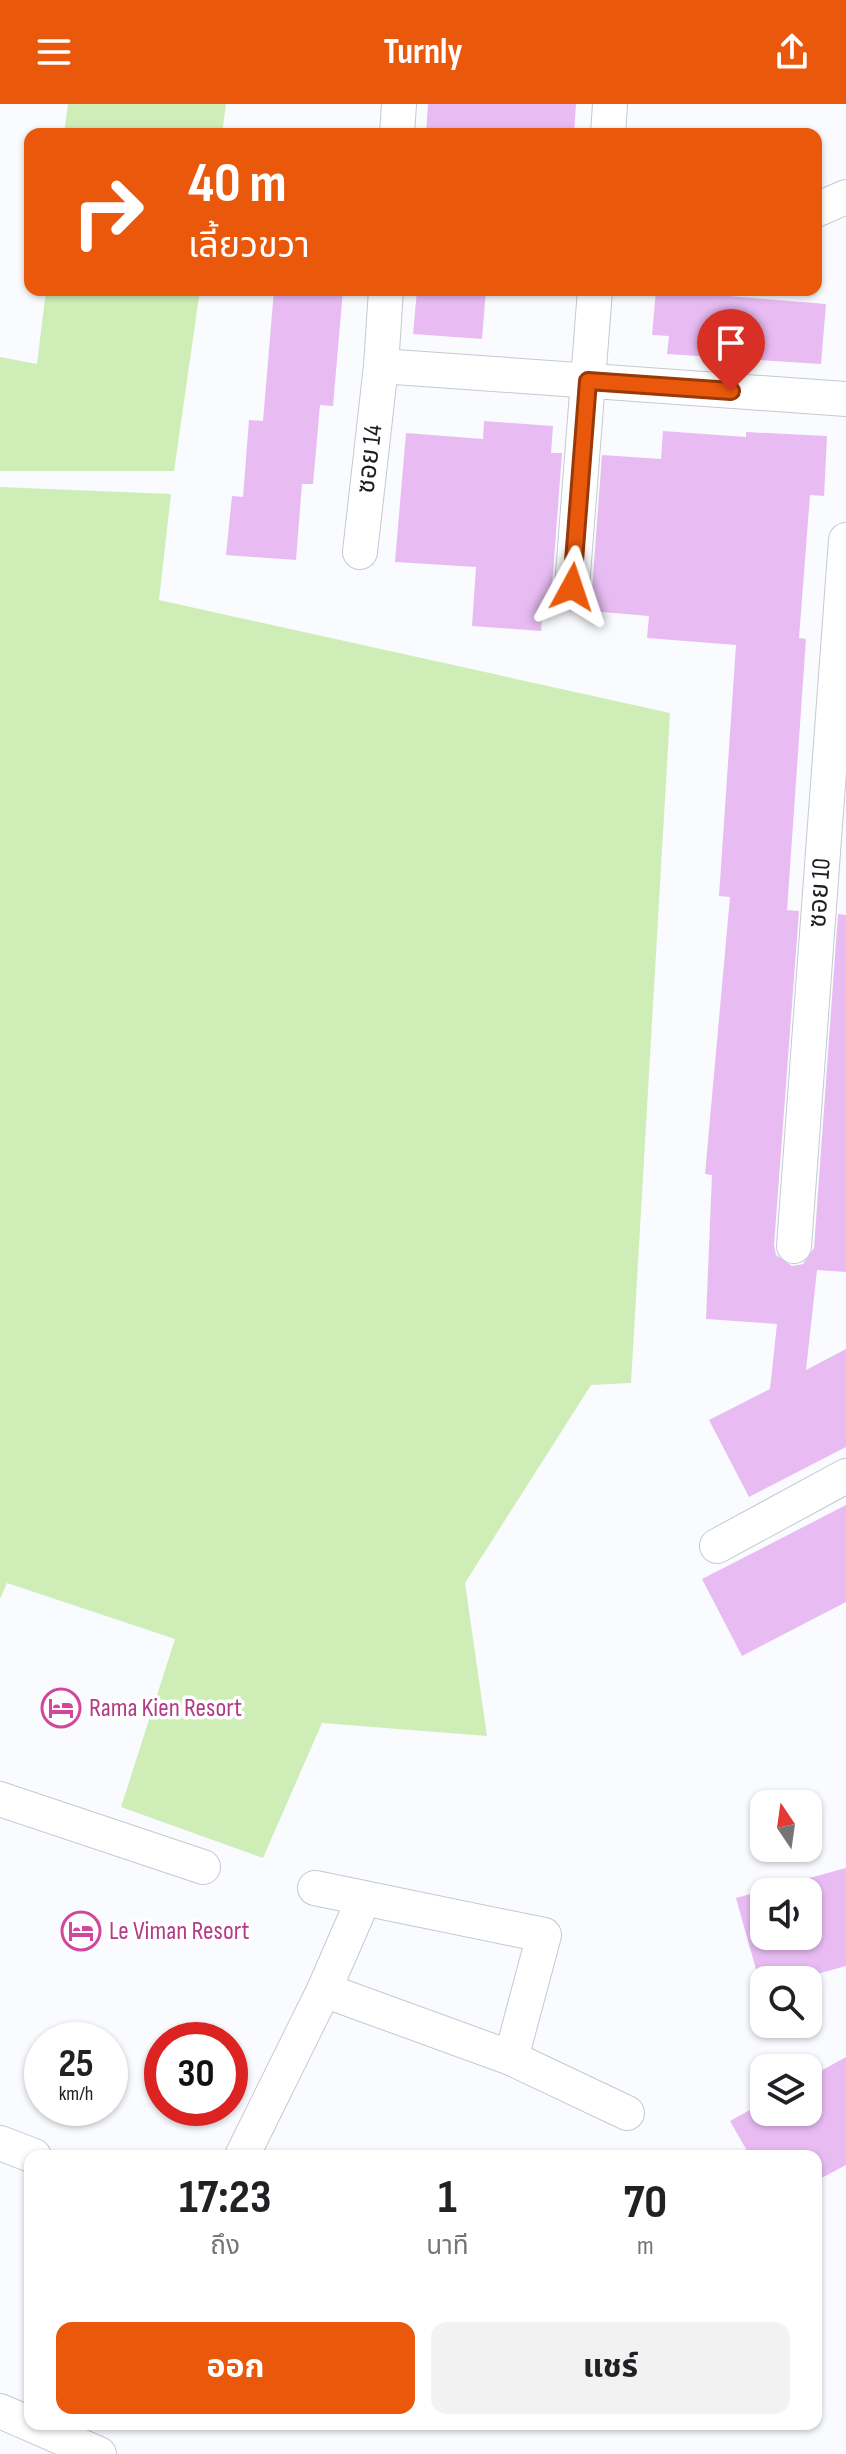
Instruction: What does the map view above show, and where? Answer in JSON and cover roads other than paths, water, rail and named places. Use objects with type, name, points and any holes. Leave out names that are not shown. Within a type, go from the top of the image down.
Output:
[{"type":"street","points":[[397,128],[399,104]]},
{"type":"street","points":[[608,128],[610,104]]},
{"type":"street","points":[[822,207],[846,197]]},
{"type":"street","name":"ซอย 14","points":[[360,552],[386,296]]},
{"type":"street","points":[[572,587],[595,296]]},
{"type":"street","points":[[381,366],[846,399]]},
{"type":"street","name":"ซอย 10","points":[[794,1246],[846,540]]},
{"type":"street","points":[[717,1546],[846,1476]]},
{"type":"street","points":[[0,1799],[203,1867]]},
{"type":"street","points":[[315,1888],[544,1935],[511,2058]]},
{"type":"street","points":[[245,2150],[324,1990],[364,1898]]},
{"type":"street","points":[[324,1990],[511,2058],[627,2113]]},
{"type":"street","points":[[0,2143],[24,2152]]},
{"type":"street","points":[[0,2411],[24,2421]]},
{"type":"street","points":[[44,2430],[99,2454]]},
{"type":"place","name":"Rama Kien Resort","points":[[61,1708]]},
{"type":"place","name":"Le Viman Resort","points":[[81,1931]]}]
